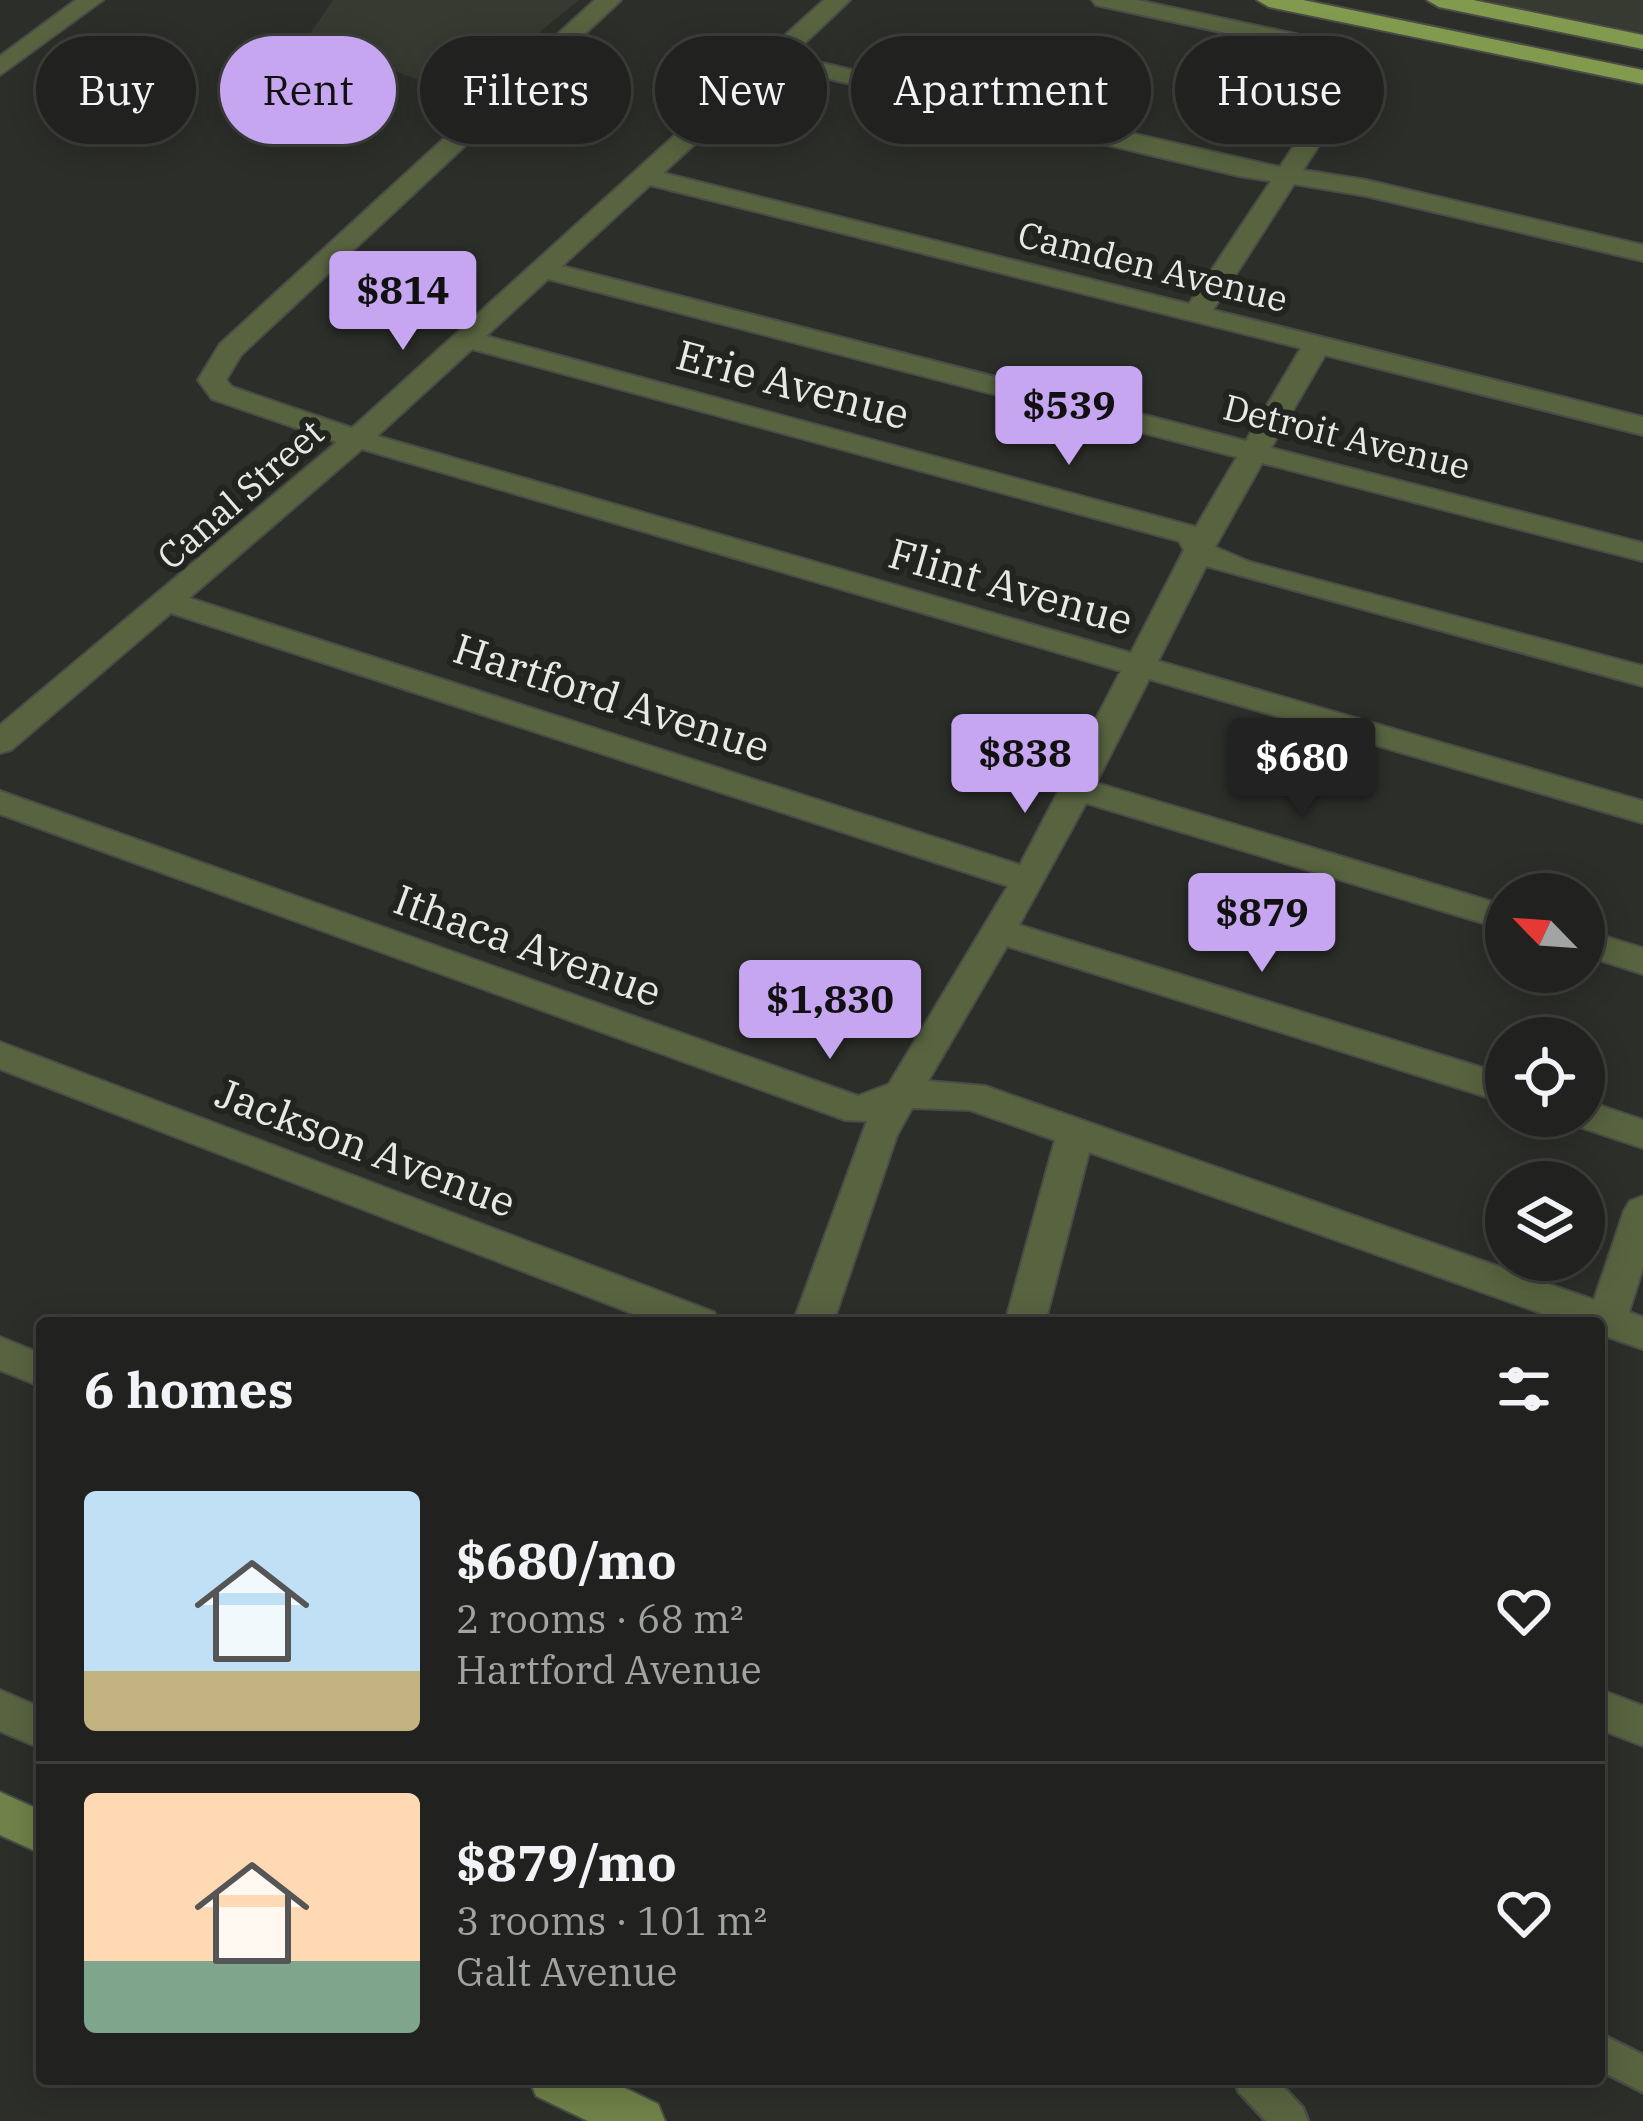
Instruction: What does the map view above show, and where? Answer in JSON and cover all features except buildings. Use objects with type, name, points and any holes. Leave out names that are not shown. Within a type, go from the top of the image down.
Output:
[{"type":"main road","points":[[1269,0],[1643,76]]},
{"type":"main road","points":[[1439,0],[1642,38]]},
{"type":"street","points":[[0,68],[91,0]]},
{"type":"street","name":"Flint Avenue","points":[[609,0],[217,366],[212,380],[222,393],[357,440],[1643,812]]},
{"type":"street","name":"Canal Street","points":[[800,36],[838,0]]},
{"type":"street","points":[[1104,0],[1337,53],[1353,74],[1196,313]]},
{"type":"street","points":[[827,71],[1643,253]]},
{"type":"street","name":"Canal Street","points":[[0,742],[357,440],[681,144]]},
{"type":"street","name":"Camden Avenue","points":[[645,176],[1643,426]]},
{"type":"street","name":"Detroit Avenue","points":[[544,270],[1643,552]]},
{"type":"street","name":"Erie Avenue","points":[[466,339],[1191,535],[1200,552],[1239,569],[1643,676]]},
{"type":"street","points":[[815,1317],[879,1133],[1078,789],[1137,666],[1252,451],[1317,344]]},
{"type":"street","name":"Hartford Avenue","points":[[170,602],[1025,879]]},
{"type":"street","points":[[1078,789],[1485,912]]},
{"type":"street","name":"Ithaca Avenue","points":[[0,802],[858,1110],[901,1094],[971,1096],[1595,1317]]},
{"type":"street","points":[[996,930],[1485,1082]]},
{"type":"street","points":[[1605,949],[1643,961]]},
{"type":"street","name":"Jackson Avenue","points":[[0,1055],[684,1317]]},
{"type":"street","points":[[1605,1121],[1643,1134]]},
{"type":"street","points":[[1027,1317],[1076,1132]]},
{"type":"street","points":[[1606,1321],[1643,1211]]},
{"type":"street","name":"Ithaca Avenue","points":[[1606,1321],[1643,1334]]},
{"type":"street","points":[[0,1353],[36,1368]]},
{"type":"street","points":[[0,1710],[36,1726]]},
{"type":"street","points":[[1605,1711],[1643,1726]]},
{"type":"street","points":[[0,1813],[36,1830]]},
{"type":"street","points":[[566,2085],[641,2121]]},
{"type":"lane","points":[[1605,2053],[1643,2074]]},
{"type":"lane","points":[[1257,2085],[1290,2121]]},
{"type":"shaded area","points":[[333,0],[579,0],[535,36],[420,36],[420,81],[396,72],[396,36],[308,36]]},
{"type":"shaded area","points":[[1484,0],[1643,0],[1643,33]]}]
